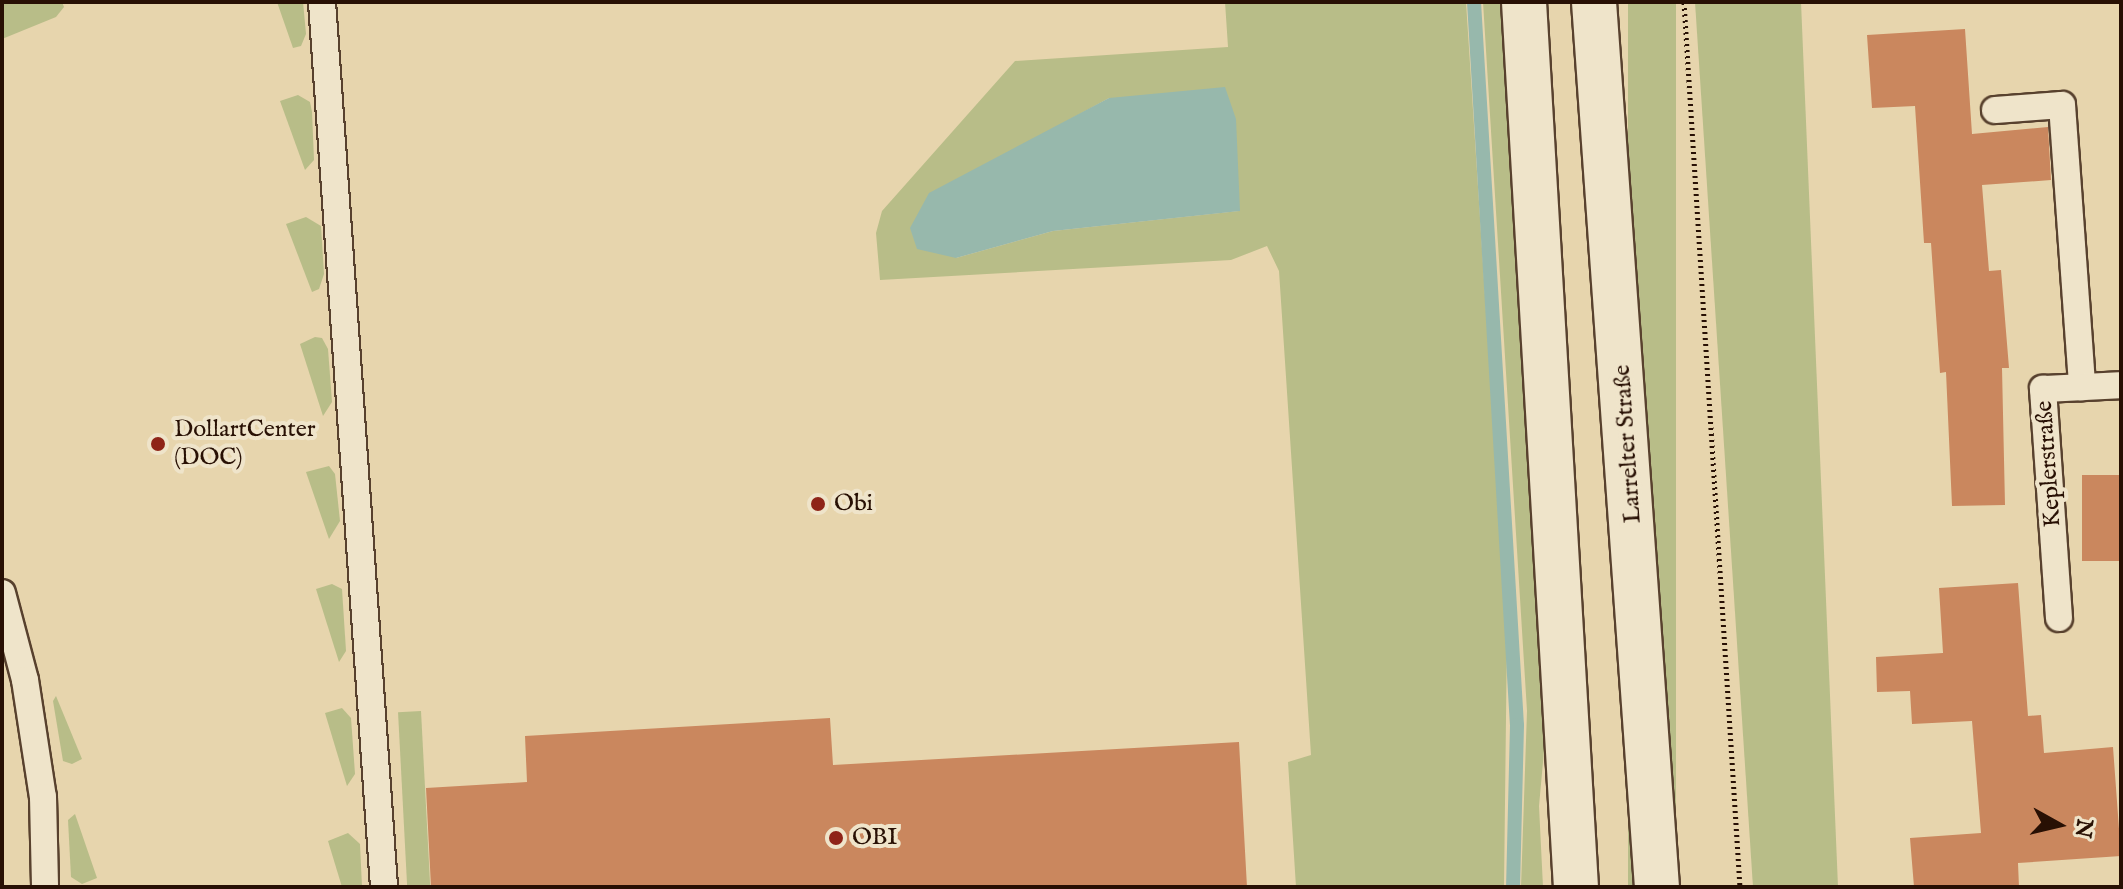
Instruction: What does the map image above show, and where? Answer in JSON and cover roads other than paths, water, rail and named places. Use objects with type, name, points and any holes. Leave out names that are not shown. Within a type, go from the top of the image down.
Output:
[{"type":"main road","points":[[1524,2],[1576,887]]},
{"type":"main road","name":"Larrelter Straße","points":[[1594,2],[1657,887]]},
{"type":"lane","points":[[322,2],[384,887]]},
{"type":"lane","points":[[1995,110],[2062,105],[2082,387]]},
{"type":"lane","name":"Keplerstraße","points":[[2059,618],[2043,389],[2121,385]]},
{"type":"lane","points":[[2,593],[25,680],[43,797],[45,887]]},
{"type":"water","points":[[1225,87],[1236,119],[1240,211],[1053,231],[956,258],[917,249],[910,228],[929,193],[1109,98]]},
{"type":"waterway","points":[[1474,2],[1517,725],[1513,887]]},
{"type":"place","name":"DollartCenter (DOC)","points":[[158,444]]},
{"type":"place","name":"Obi","points":[[818,504]]},
{"type":"place","name":"OBI","points":[[836,838]]}]
